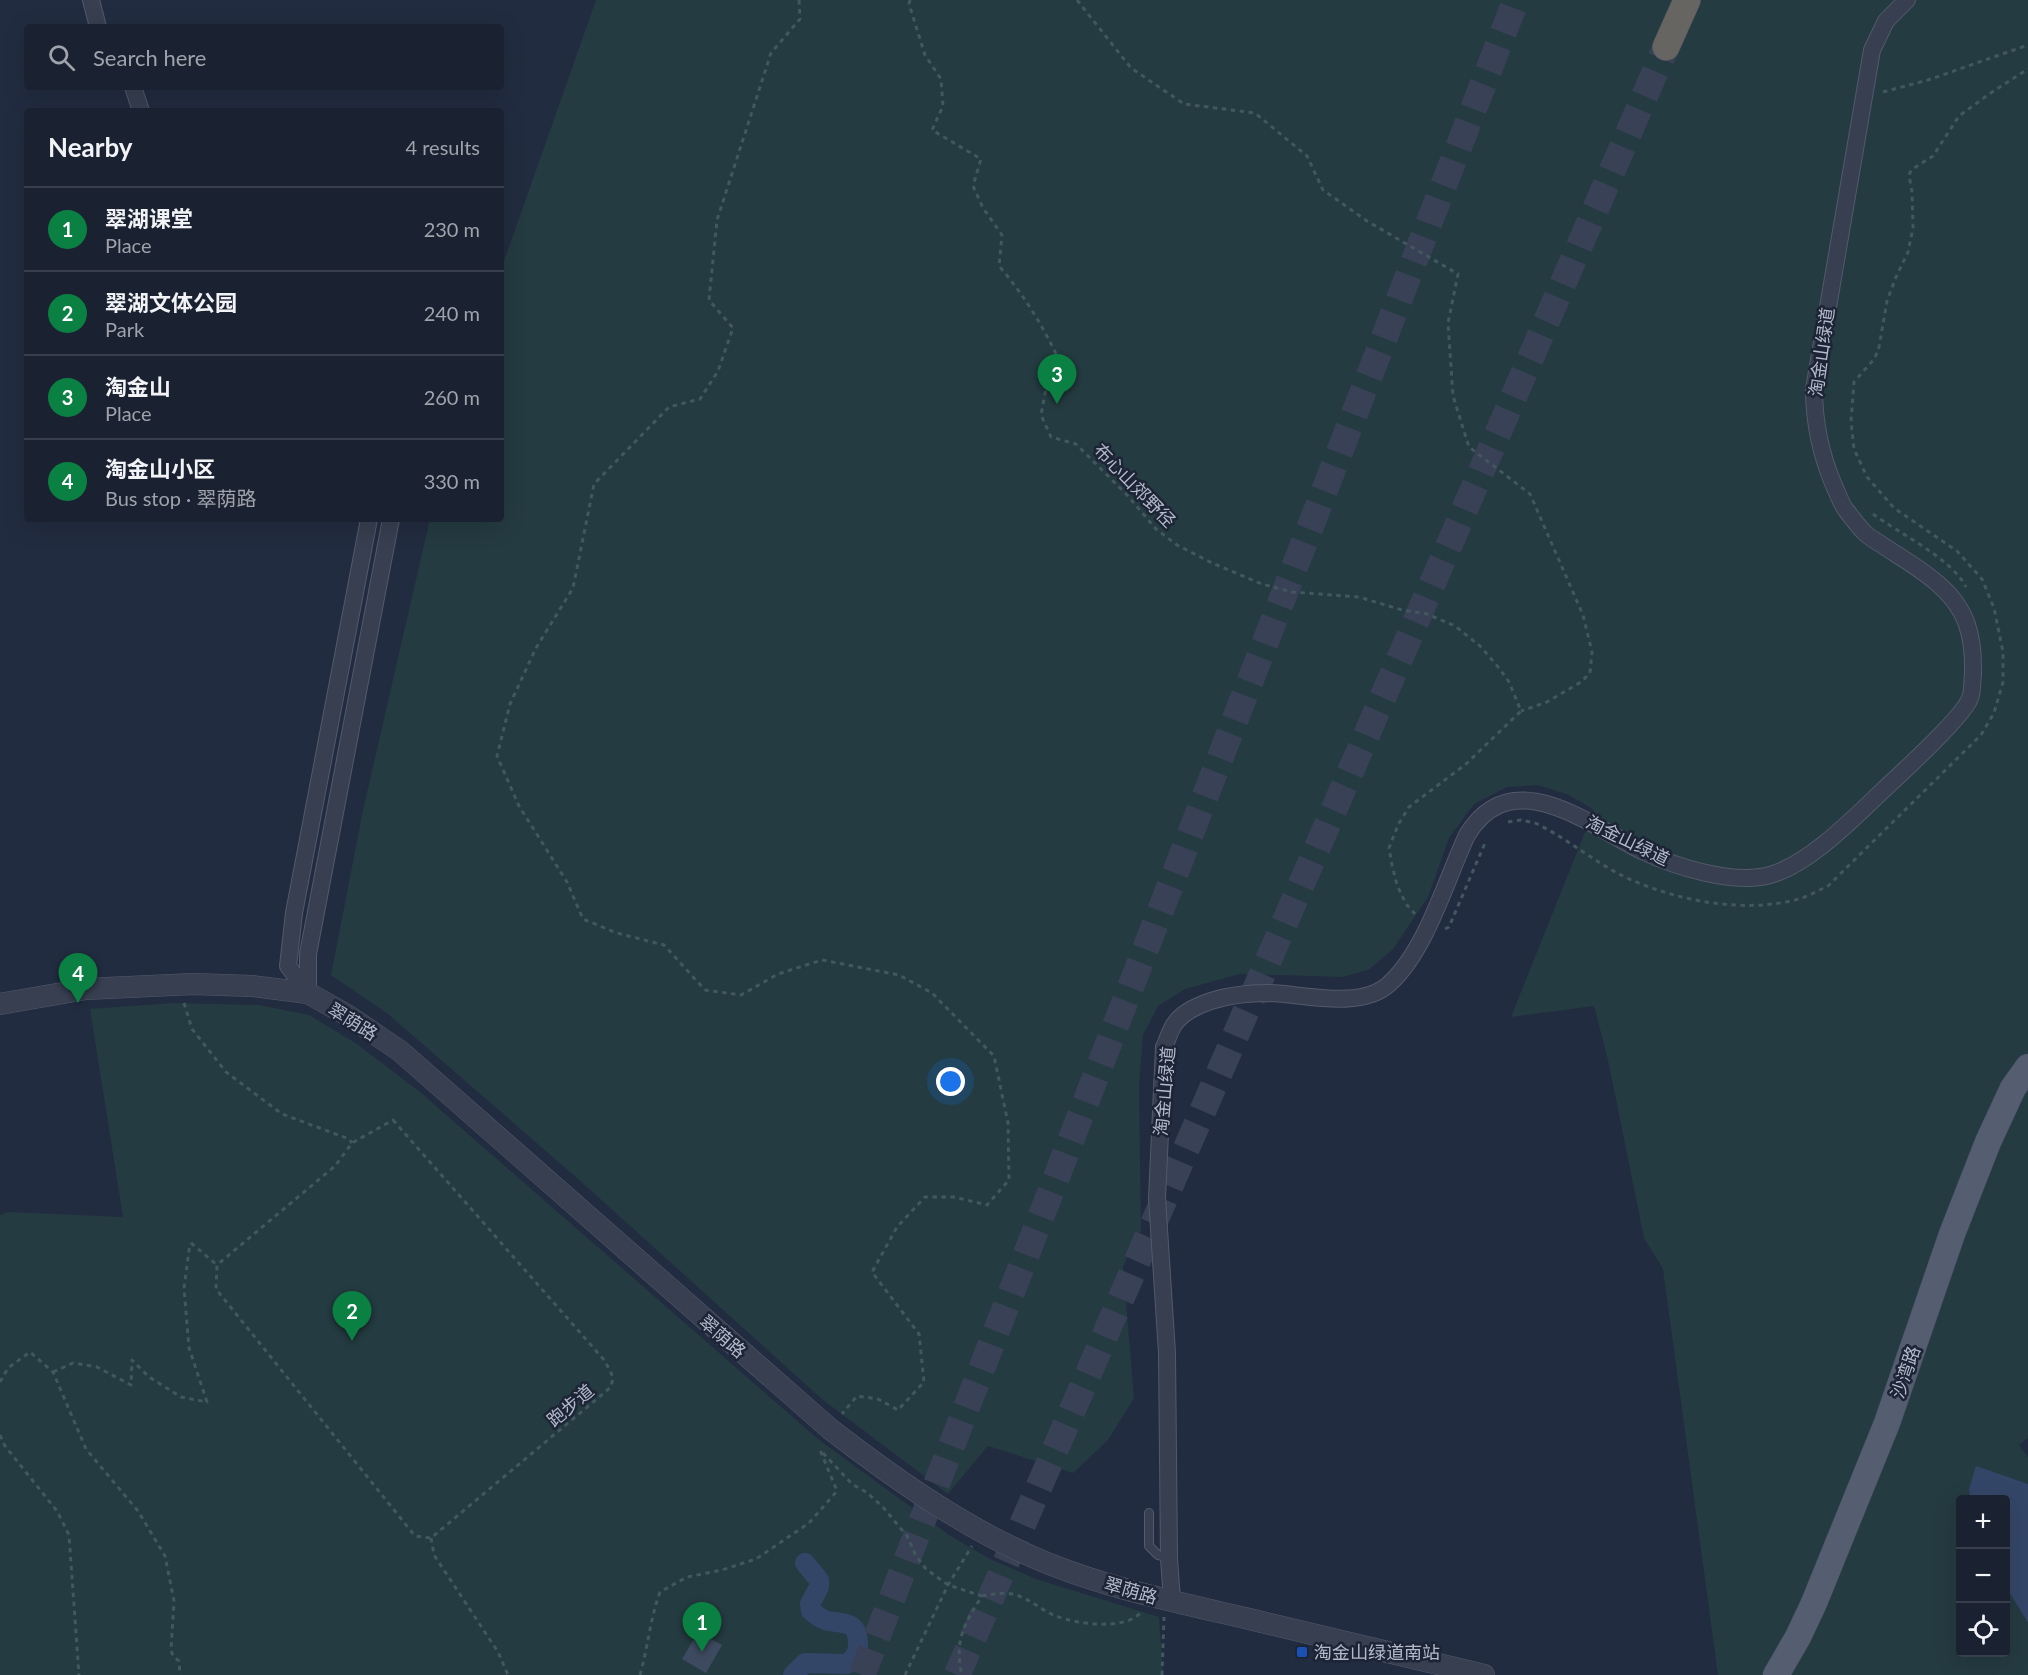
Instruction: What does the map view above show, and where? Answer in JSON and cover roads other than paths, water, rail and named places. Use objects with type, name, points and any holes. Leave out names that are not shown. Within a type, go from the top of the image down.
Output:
[{"type":"highway","points":[[1666,47],[1687,0]]},
{"type":"main road","name":"沙湾路","points":[[1776,1675],[1814,1603],[1887,1424],[1960,1213],[1988,1142],[2013,1089],[2028,1066]]},
{"type":"street","points":[[91,0],[97,24]]},
{"type":"street","name":"淘金山绿道","points":[[1168,1607],[1167,1353],[1157,1198],[1164,1047],[1174,1024],[1184,1014],[1216,1000],[1242,994],[1268,993],[1344,999],[1369,996],[1389,985],[1419,943],[1467,835],[1476,820],[1496,805],[1532,801],[1547,803],[1585,819],[1625,842],[1675,864],[1713,874],[1749,878],[1771,874],[1803,858],[1826,842],[1909,767],[1970,699],[1973,662],[1971,643],[1966,619],[1956,600],[1936,582],[1866,534],[1844,508],[1828,472],[1814,417],[1814,389],[1872,50],[1886,21],[1907,0]]},
{"type":"street","points":[[134,90],[140,108]]},
{"type":"street","points":[[308,993],[288,966],[294,913],[368,522]]},
{"type":"street","points":[[308,993],[308,954],[391,522]]},
{"type":"street","name":"翠荫路","points":[[0,1004],[86,989],[193,984],[252,986],[308,993],[347,1015],[400,1051],[830,1428],[869,1459],[972,1527],[1025,1554],[1168,1607],[1484,1675]]},
{"type":"lane","points":[[1149,1513],[1149,1546],[1158,1555],[1169,1558]]},
{"type":"water","points":[[1976,1466],[2028,1484],[2028,1623],[2010,1594],[2010,1495],[1970,1495],[1969,1489]]},
{"type":"waterway","points":[[793,1675],[805,1663],[847,1664],[855,1655],[858,1647],[856,1631],[853,1627],[824,1620],[811,1611],[810,1604],[819,1587],[819,1580],[805,1563]]},
{"type":"tunnel","points":[[862,1675],[1516,0]]},
{"type":"tunnel","points":[[957,1675],[1666,47]]},
{"type":"place","name":"淘金山","points":[[1057,404]]},
{"type":"place","name":"淘金山小区","points":[[78,1003]]},
{"type":"place","name":"翠湖文体公园","points":[[352,1341]]},
{"type":"place","name":"翠湖课堂","points":[[702,1652]]},
{"type":"place","name":"淘金山绿道南站","points":[[1302,1652]]}]
